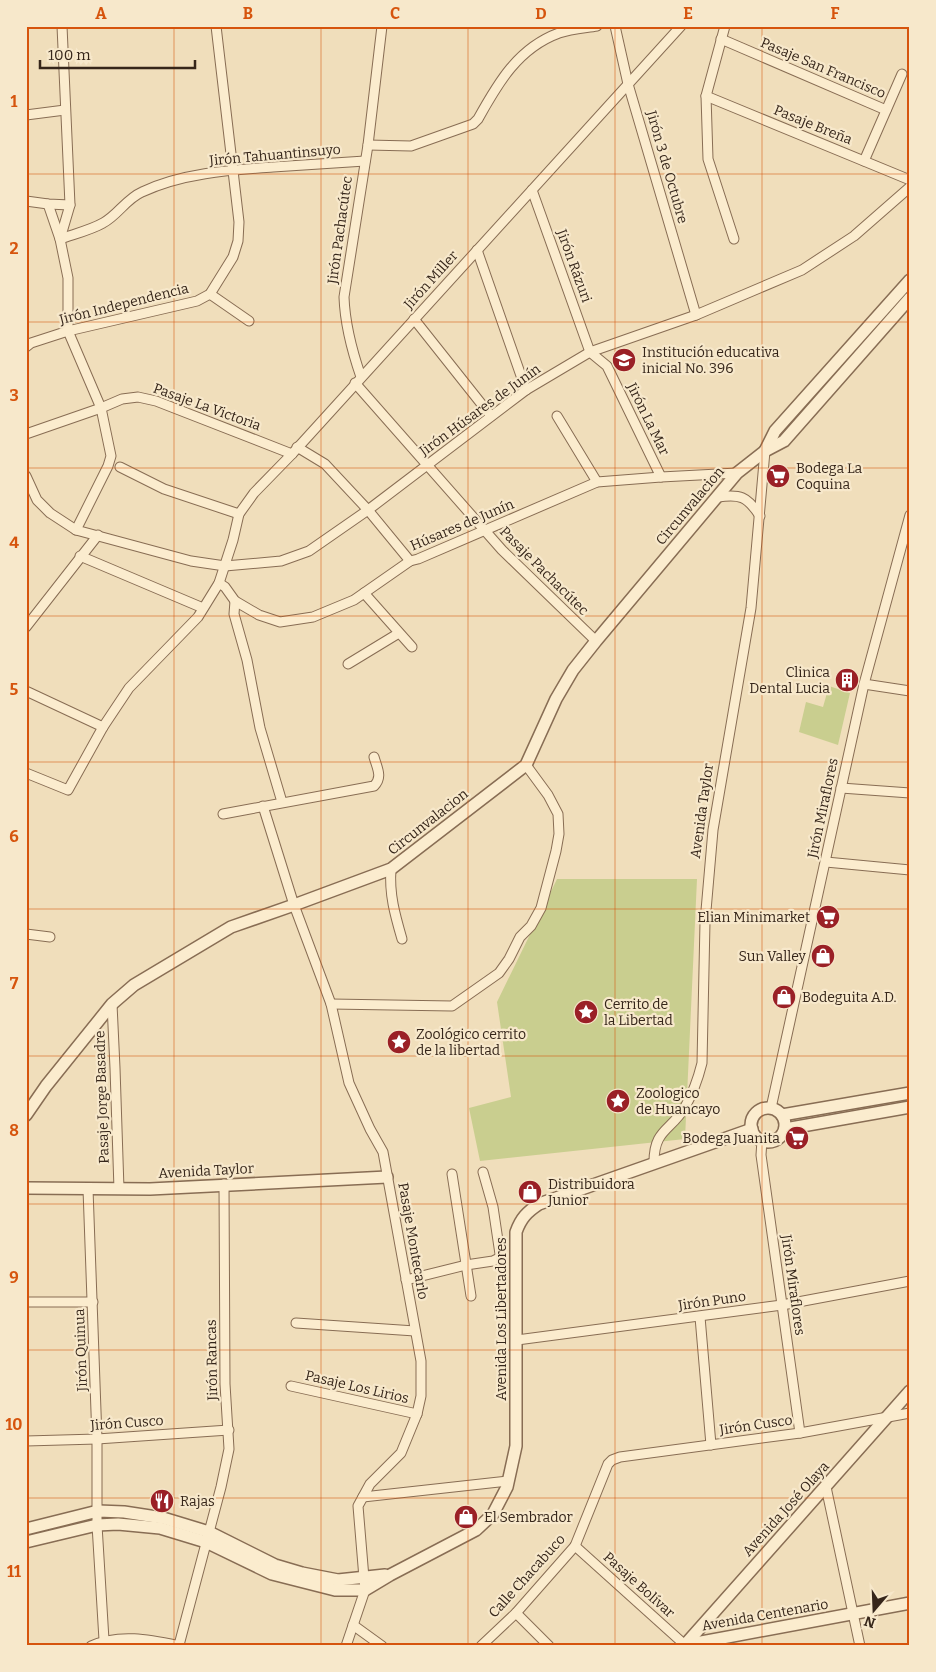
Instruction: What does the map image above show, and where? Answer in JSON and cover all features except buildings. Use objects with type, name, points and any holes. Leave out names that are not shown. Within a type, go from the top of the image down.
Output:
[{"type":"street","points":[[60,239],[70,205],[62,26]]},
{"type":"street","name":"Jirón Independencia","points":[[28,343],[68,331],[197,301],[210,294],[238,242],[239,222],[216,26]]},
{"type":"street","name":"Jirón Pachacútec","points":[[358,380],[345,318],[344,297],[368,145],[382,26]]},
{"type":"street","points":[[368,145],[411,146],[473,124],[512,64],[537,45],[558,34],[597,26]]},
{"type":"street","name":"Jirón 3 de Octubre","points":[[615,26],[628,84],[696,315]]},
{"type":"street","name":"Jirón Miller","points":[[225,566],[239,514],[254,493],[681,26]]},
{"type":"street","points":[[724,26],[706,96],[708,159],[734,239]]},
{"type":"street","name":"Pasaje San Francisco","points":[[721,39],[886,110]]},
{"type":"street","points":[[864,161],[902,74]]},
{"type":"street","name":"Pasaje Breña","points":[[706,96],[910,180]]},
{"type":"street","points":[[26,115],[65,110]]},
{"type":"street","name":"Jirón Tahuantinsuyo","points":[[60,239],[103,223],[140,192],[162,184],[233,170],[365,161]]},
{"type":"street","name":"Jirón Húsares de Junín","points":[[26,476],[37,500],[50,513],[76,530],[191,561],[225,566],[281,561],[303,553],[368,510],[526,390],[590,352],[696,315],[802,270],[854,236],[910,188]]},
{"type":"street","name":"Jirón Rázuri","points":[[532,190],[590,352]]},
{"type":"street","points":[[26,201],[70,205]]},
{"type":"street","points":[[48,204],[60,239],[68,278],[68,331],[101,408],[111,456],[108,466],[76,530]]},
{"type":"street","points":[[477,250],[526,390]]},
{"type":"street","name":"Circunvalacion","points":[[765,451],[775,430],[910,280]]},
{"type":"street","points":[[210,294],[249,321]]},
{"type":"street","name":"Circunvalacion","points":[[26,1115],[46,1086],[112,1004],[134,985],[231,927],[391,869],[526,765],[556,700],[573,670],[596,642],[737,473],[765,451],[784,441],[910,298]]},
{"type":"street","points":[[414,319],[491,416]]},
{"type":"street","name":"Jirón La Mar","points":[[590,352],[607,366],[661,477]]},
{"type":"street","name":"Pasaje Pachacútec","points":[[358,380],[502,550],[596,642]]},
{"type":"street","name":"Pasaje La Victoria","points":[[26,434],[122,399],[138,397],[156,401],[294,450],[325,464],[368,510],[410,560]]},
{"type":"street","points":[[557,416],[597,482]]},
{"type":"street","name":"Avenida Taylor","points":[[654,1162],[654,1148],[657,1139],[684,1109],[697,1083],[702,1064],[704,922],[713,830],[751,608],[765,451]]},
{"type":"street","points":[[120,467],[164,489],[239,514]]},
{"type":"street","name":"Húsares de Junín","points":[[219,583],[235,601],[259,615],[280,622],[313,617],[354,600],[410,560],[418,559],[597,482],[737,473]]},
{"type":"street","points":[[718,497],[734,495],[744,498],[752,504],[760,516]]},
{"type":"street","name":"Jirón Miraflores","points":[[771,1108],[864,684],[910,515]]},
{"type":"street","points":[[26,627],[80,556],[98,536]]},
{"type":"street","points":[[80,556],[203,608]]},
{"type":"street","points":[[26,773],[68,790],[103,727],[130,688],[198,617],[219,583],[225,566]]},
{"type":"street","points":[[364,593],[412,647]]},
{"type":"street","points":[[235,601],[234,614],[247,660],[260,728],[282,802]]},
{"type":"street","points":[[348,664],[399,633]]},
{"type":"street","points":[[864,684],[910,691]]},
{"type":"street","points":[[26,691],[103,727]]},
{"type":"street","points":[[223,814],[374,786],[379,781],[379,774],[374,757]]},
{"type":"street","points":[[331,1004],[452,1006],[499,973],[509,959],[520,937],[531,926],[541,908],[559,834],[558,814],[548,795],[526,765]]},
{"type":"street","points":[[841,788],[910,793]]},
{"type":"street","name":"Pasaje Montecarlo","points":[[263,806],[294,905],[331,1004],[349,1083],[383,1152],[421,1362],[421,1396],[417,1414],[401,1453],[370,1484],[358,1506],[365,1584]]},
{"type":"street","points":[[826,862],[910,870]]},
{"type":"street","points":[[391,869],[392,903],[402,939]]},
{"type":"street","points":[[26,934],[50,937]]},
{"type":"street","name":"Pasaje Jorge Basadre","points":[[112,1004],[119,1189]]},
{"type":"street","points":[[782,1115],[910,1093]]},
{"type":"street","points":[[785,1129],[910,1107]]},
{"type":"street","points":[[764,1108],[771,1108],[782,1115],[785,1129],[783,1134],[776,1140],[762,1140],[756,1136],[752,1129],[752,1121],[757,1112],[764,1108]]},
{"type":"street","name":"Avenida Los Libertadores","points":[[26,1529],[98,1511],[124,1512],[163,1518],[275,1565],[338,1580],[365,1584],[390,1575],[476,1530],[493,1514],[507,1487],[516,1446],[516,1232],[523,1217],[528,1210],[538,1204],[752,1129]]},
{"type":"street","name":"Jirón Miraflores","points":[[762,1140],[761,1155],[800,1433]]},
{"type":"street","points":[[406,1280],[466,1265],[493,1261],[499,1258],[493,1207],[483,1172]]},
{"type":"street","points":[[452,1174],[471,1296]]},
{"type":"street","name":"Avenida Taylor","points":[[26,1188],[119,1189],[387,1177]]},
{"type":"street","name":"Jirón Rancas","points":[[179,1646],[221,1487],[229,1449],[225,1384],[224,1184]]},
{"type":"street","name":"Jirón Quinua","points":[[88,1189],[98,1439],[97,1525]]},
{"type":"street","name":"Jirón Puno","points":[[517,1340],[782,1305],[910,1281]]},
{"type":"street","points":[[26,1302],[93,1302]]},
{"type":"street","points":[[700,1317],[711,1445]]},
{"type":"street","points":[[296,1323],[415,1331]]},
{"type":"street","name":"Pasaje Los Lirios","points":[[290,1386],[417,1414]]},
{"type":"street","name":"Avenida José Olaya","points":[[684,1645],[910,1391]]},
{"type":"street","name":"Jirón Cusco","points":[[608,1464],[620,1457],[800,1433],[910,1413]]},
{"type":"street","name":"Jirón Cusco","points":[[26,1441],[98,1439],[229,1430]]},
{"type":"street","name":"Calle Chacabuco","points":[[481,1646],[516,1613],[575,1546],[608,1464]]},
{"type":"street","points":[[363,1497],[508,1481]]},
{"type":"street","points":[[826,1487],[860,1646]]},
{"type":"street","name":"Avenida Los Libertadores","points":[[26,1542],[97,1525],[118,1524],[160,1528],[208,1537]]},
{"type":"street","points":[[97,1525],[104,1640]]},
{"type":"street","name":"Pasaje Bolívar","points":[[575,1546],[684,1645]]},
{"type":"street","points":[[346,1646],[365,1584]]},
{"type":"street","name":"Avenida Centenario","points":[[684,1645],[910,1603]]},
{"type":"street","points":[[516,1613],[549,1646]]},
{"type":"street","points":[[353,1625],[382,1646]]},
{"type":"street","points":[[91,1646],[104,1640],[133,1638],[179,1646]]},
{"type":"green space","points":[[829,686],[850,693],[838,745],[799,732],[806,702],[823,707]]},
{"type":"green space","points":[[557,879],[697,879],[685,1139],[480,1161],[469,1108],[511,1097],[497,1002]]},
{"type":"place","name":"Institución educativa inicial No. 396","points":[[624,360]]},
{"type":"place","name":"Bodega La Coquina","points":[[778,476]]},
{"type":"place","name":"Clinica Dental Lucia","points":[[847,680]]},
{"type":"place","name":"Elian Minimarket","points":[[828,917]]},
{"type":"place","name":"Sun Valley","points":[[823,956]]},
{"type":"place","name":"Bodeguita A.D.","points":[[784,997]]},
{"type":"place","name":"Cerrito de la Libertad","points":[[586,1012]]},
{"type":"place","name":"Zoológico cerrito de la libertad","points":[[399,1042]]},
{"type":"place","name":"Zoologico de Huancayo","points":[[618,1101]]},
{"type":"place","name":"Bodega Juanita","points":[[797,1138]]},
{"type":"place","name":"Distribuidora Junior","points":[[530,1192]]},
{"type":"place","name":"Rajas","points":[[162,1501]]},
{"type":"place","name":"El Sembrador","points":[[466,1517]]}]
